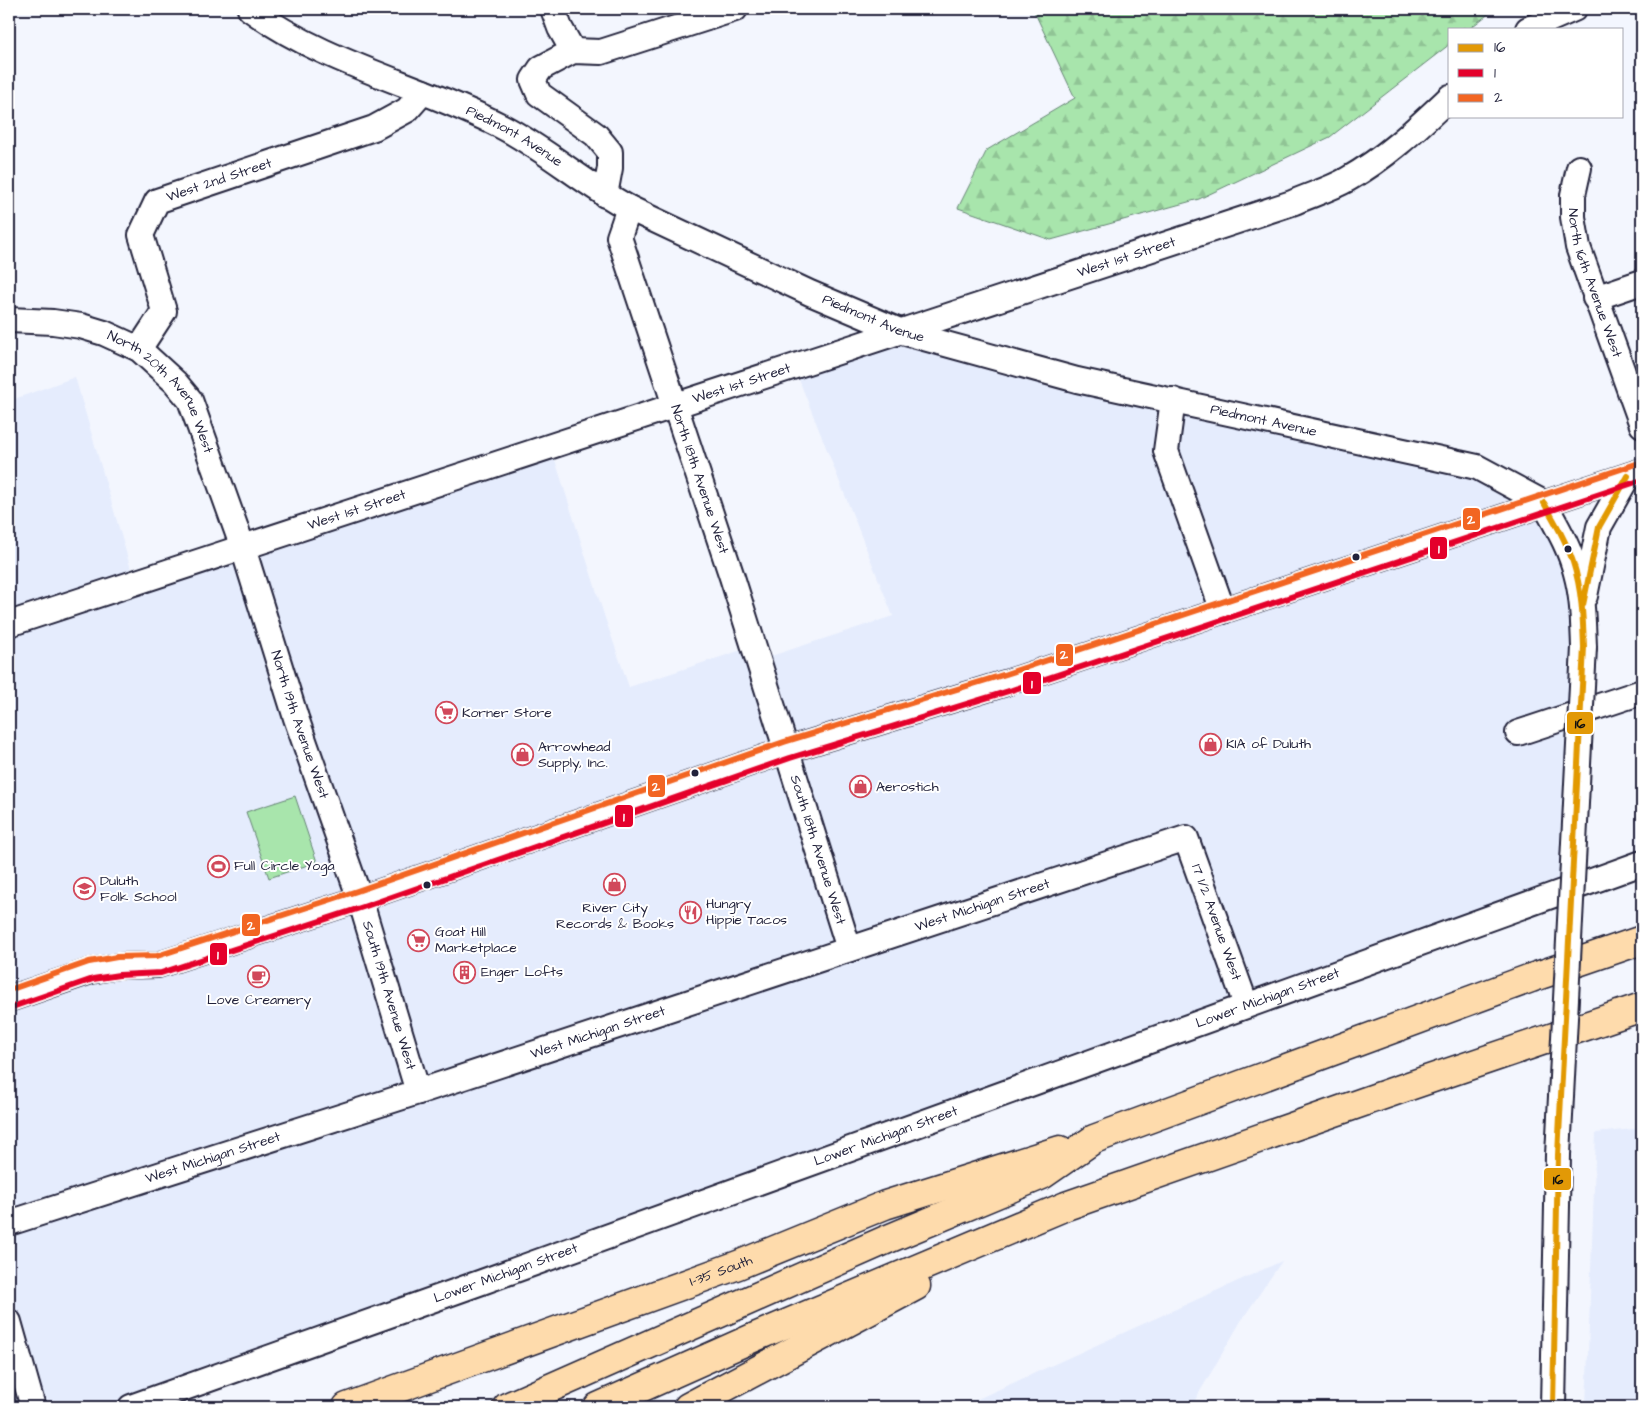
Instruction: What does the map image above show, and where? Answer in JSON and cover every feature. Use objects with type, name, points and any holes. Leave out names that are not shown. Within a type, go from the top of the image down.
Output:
[{"type":"highway","points":[[507,1407],[888,1239],[1042,1175],[1094,1139],[1531,978],[1642,940]]},
{"type":"highway","points":[[598,1407],[754,1337],[1066,1206],[1412,1084],[1642,1007]]},
{"type":"highway","name":"I-35 South","points":[[347,1407],[738,1265],[885,1205],[1094,1139]]},
{"type":"highway","points":[[688,1407],[1066,1206]]},
{"type":"highway","points":[[367,1407],[402,1388]]},
{"type":"street","name":"Piedmont Avenue","points":[[250,9],[296,36],[336,56],[466,109],[510,131],[605,195],[629,208],[810,293],[902,332],[1077,380],[1477,467],[1544,503]]},
{"type":"street","points":[[554,9],[560,28],[573,51]]},
{"type":"street","points":[[605,195],[610,168],[610,152],[596,135],[539,94],[533,80],[541,68],[573,51],[601,52],[735,9]]},
{"type":"street","points":[[1530,28],[1574,9]]},
{"type":"street","name":"West 2nd Street","points":[[139,349],[164,310],[141,234],[157,201],[374,128],[407,110],[423,92]]},
{"type":"street","name":"West 1st Street","points":[[9,624],[1292,203],[1346,180],[1381,158],[1415,130],[1448,98]]},
{"type":"street","name":"North 16th Avenue West","points":[[1579,168],[1574,195],[1573,217],[1578,247],[1642,425]]},
{"type":"street","name":"North 18th Avenue West","points":[[629,208],[619,237],[676,406],[787,750]]},
{"type":"street","points":[[1595,298],[1642,282]]},
{"type":"street","name":"North 20th Avenue West","points":[[9,320],[53,322],[81,326],[104,333],[139,349],[175,382],[190,400],[243,548]]},
{"type":"street","points":[[1173,400],[1166,451],[1223,611]]},
{"type":"street","points":[[9,999],[91,971],[118,966],[158,965],[360,899],[787,750],[1009,682],[1635,473]]},
{"type":"street","points":[[1582,608],[1598,527],[1635,473]]},
{"type":"street","points":[[1544,503],[1563,537],[1576,573],[1582,608],[1584,647],[1558,1155],[1552,1407]]},
{"type":"street","name":"North 19th Avenue West","points":[[243,548],[296,718],[360,899]]},
{"type":"street","points":[[1518,733],[1642,692]]},
{"type":"street","name":"South 18th Avenue West","points":[[787,750],[849,949]]},
{"type":"street","name":"West Michigan Street","points":[[9,1223],[418,1092],[1186,838]]},
{"type":"street","name":"17 1/2 Avenue West","points":[[1186,838],[1246,1005]]},
{"type":"street","name":"Lower Michigan Street","points":[[131,1407],[482,1282],[1642,862]]},
{"type":"street","name":"South 19th Avenue West","points":[[360,899],[418,1092]]},
{"type":"street","points":[[9,1322],[33,1407]]},
{"type":"shaded area","points":[[902,332],[1477,467],[1544,503],[1576,573],[1579,885],[130,1407],[9,1407],[9,401],[75,377],[135,583],[551,447],[629,687],[754,646],[759,660],[893,616],[794,367]]},
{"type":"shaded area","points":[[1642,1128],[1642,1407],[1586,1407],[1596,1133]]},
{"type":"shaded area","points":[[1282,1261],[1241,1321],[1191,1407],[960,1407]]},
{"type":"green space","points":[[1033,9],[1495,9],[1470,28],[1448,28],[1448,46],[1330,137],[1199,199],[1051,240],[958,208],[987,150],[1075,98]]},
{"type":"green space","points":[[295,796],[317,862],[269,878],[246,812]]},
{"type":"transit line","name":"2","points":[[9,990],[89,962],[117,957],[157,956],[357,891],[784,742],[1006,674],[1639,463]]},
{"type":"transit line","name":"16","points":[[1583,605],[1599,527],[1628,476]]},
{"type":"transit line","name":"1","points":[[12,1007],[93,979],[119,975],[161,973],[363,907],[790,758],[1012,690],[1642,480]]},
{"type":"transit line","name":"16","points":[[1544,503],[1564,539],[1576,573],[1582,604],[1584,647],[1558,1155],[1553,1407]]},
{"type":"place","name":"Korner Store","points":[[446,713]]},
{"type":"place","name":"KIA of Duluth","points":[[1210,744]]},
{"type":"place","name":"Arrowhead Supply, Inc.","points":[[522,755]]},
{"type":"place","name":"Aerostich","points":[[860,787]]},
{"type":"place","name":"Full Circle Yoga","points":[[218,866]]},
{"type":"place","name":"River City Records & Books","points":[[615,885]]},
{"type":"place","name":"Duluth Folk School","points":[[84,889]]},
{"type":"place","name":"Hungry Hippie Tacos","points":[[690,912]]},
{"type":"place","name":"Goat Hill Marketplace","points":[[419,940]]},
{"type":"place","name":"Enger Lofts","points":[[465,972]]},
{"type":"place","name":"Love Creamery","points":[[259,977]]}]
